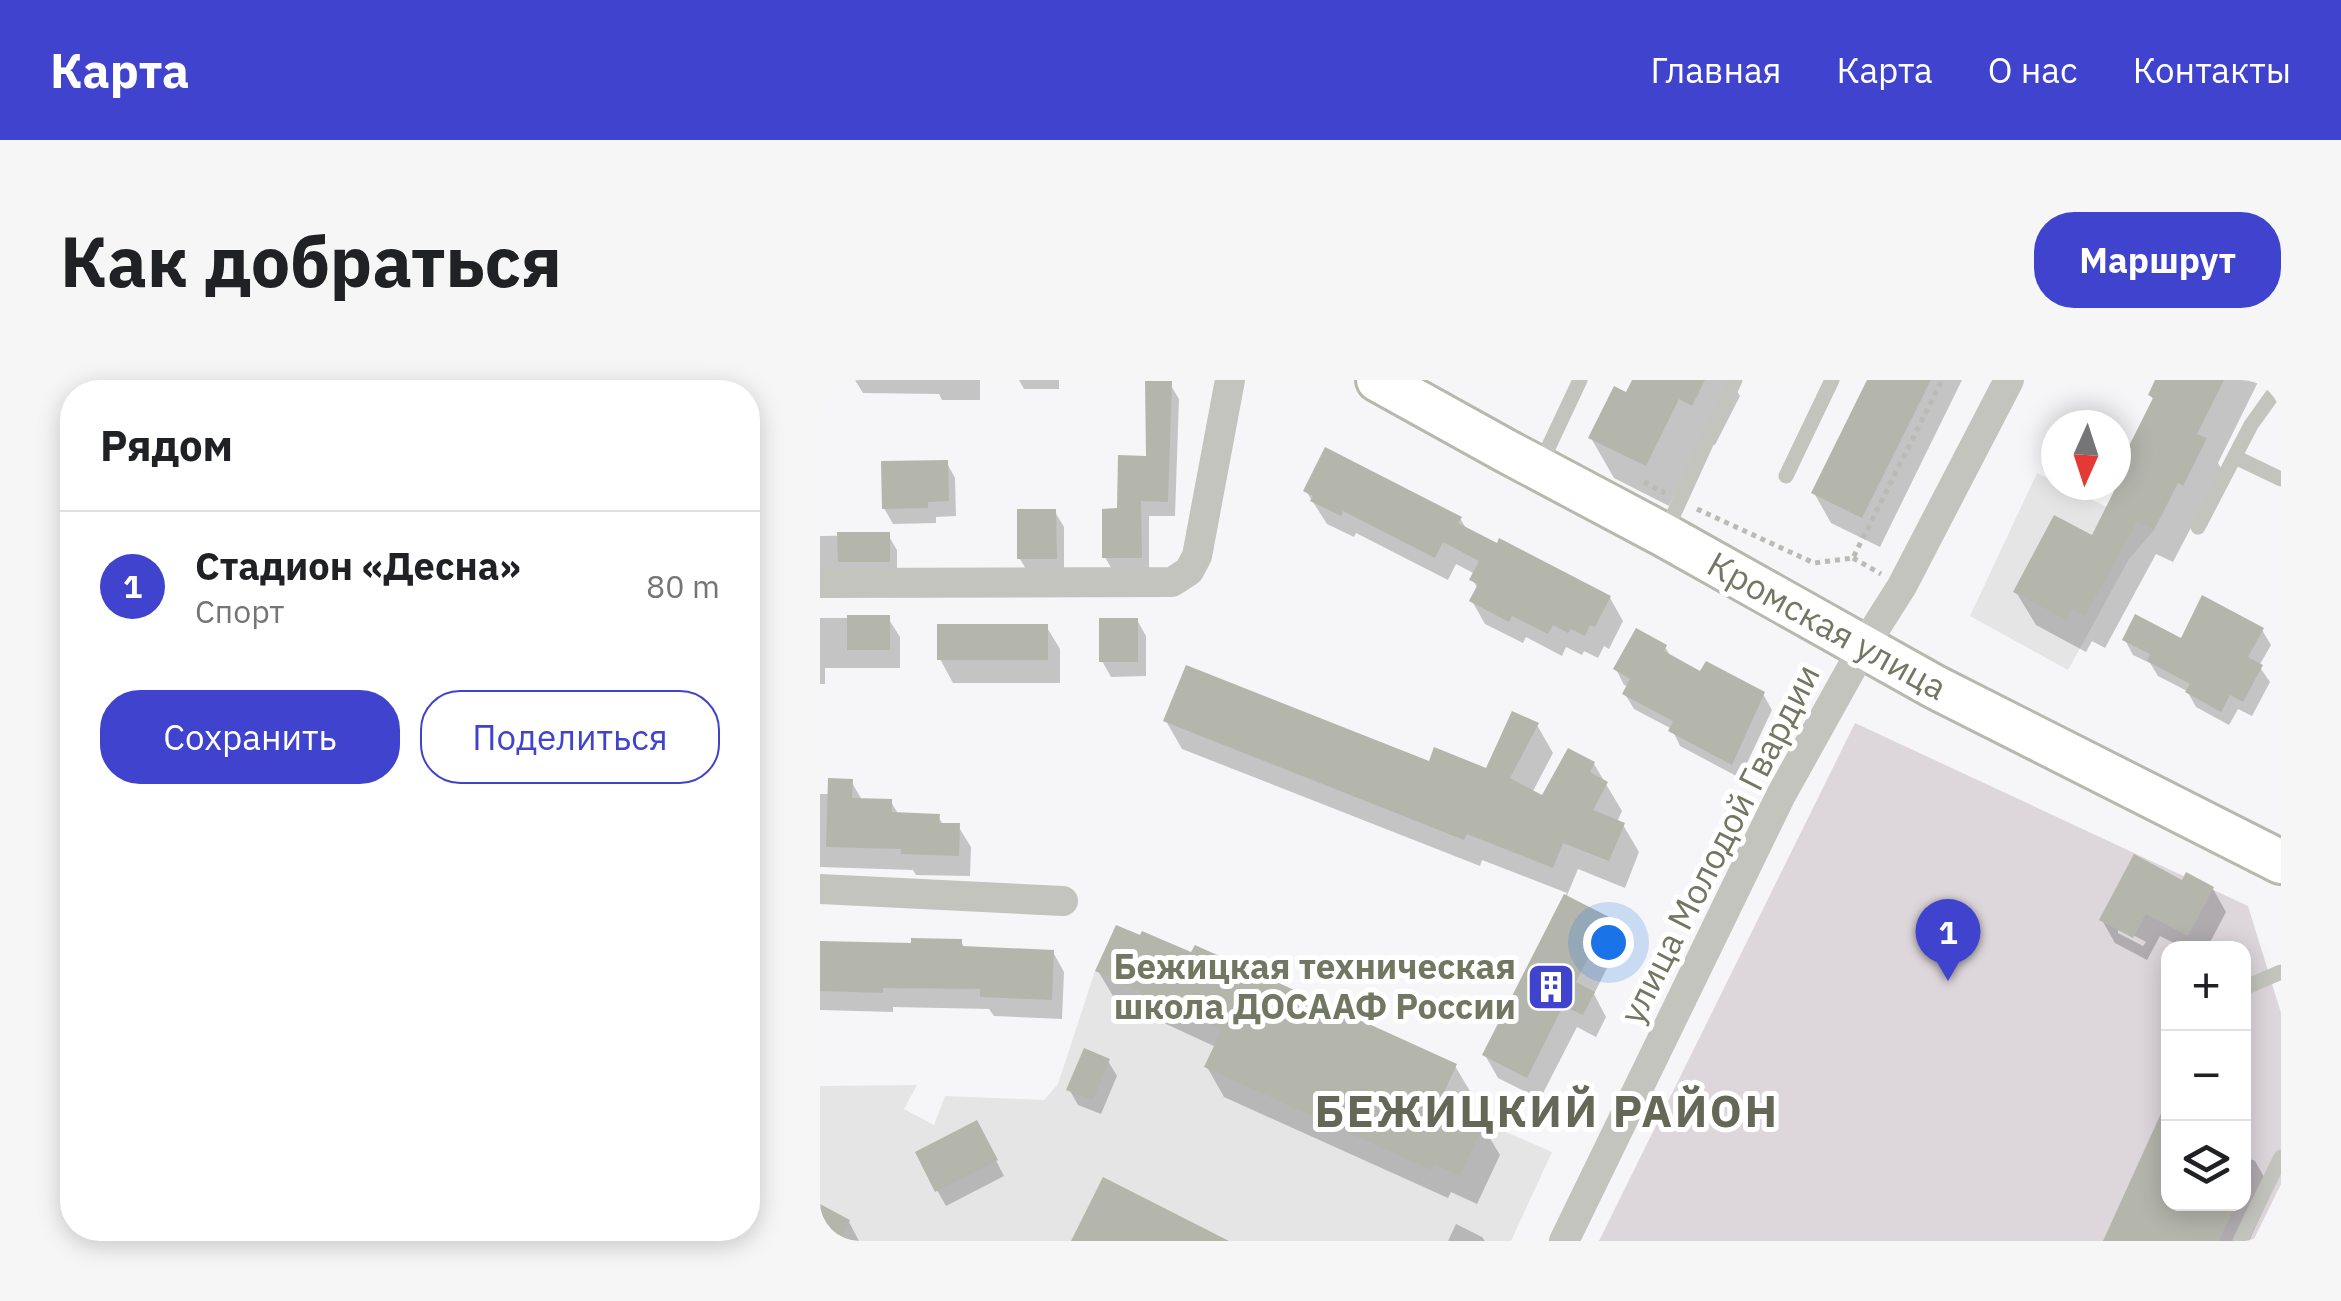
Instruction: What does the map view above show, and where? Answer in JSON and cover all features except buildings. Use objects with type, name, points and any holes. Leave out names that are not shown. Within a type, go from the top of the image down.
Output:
[{"type":"street","points":[[820,584],[1172,582],[1189,571],[1197,556],[1230,380]]},
{"type":"street","name":"Кромская улица","points":[[1378,380],[1538,468],[1672,518],[1864,646],[1935,687],[2281,862]]},
{"type":"street","name":"улица Молодой Гвардии","points":[[1564,1241],[1781,795],[1902,586],[2009,380]]},
{"type":"street","points":[[820,889],[1063,901]]},
{"type":"lane","points":[[1538,468],[1580,380]]},
{"type":"lane","points":[[1672,518],[1735,380]]},
{"type":"lane","points":[[1786,476],[1832,380]]},
{"type":"lane","points":[[2198,527],[2251,425],[2281,383]]},
{"type":"lane","points":[[2235,457],[2281,479]]},
{"type":"lane","points":[[2251,985],[2281,972]]},
{"type":"lane","points":[[2240,1241],[2281,1158]]},
{"type":"path","points":[[1632,476],[1672,518],[1814,563],[1853,558],[1942,380]]},
{"type":"shaded area","points":[[2037,473],[2041,475],[2041,500],[2093,500],[2154,530],[2129,559],[2068,670],[1970,616]]},
{"type":"shaded area","points":[[1855,723],[2248,906],[2281,1013],[2281,1184],[2253,1241],[1599,1241]]},
{"type":"shaded area","points":[[1095,971],[1434,1112],[1439,1103],[1552,1152],[1511,1241],[820,1241],[820,1086],[917,1085],[904,1109],[934,1125],[945,1096],[1044,1100],[1058,1084]]},
{"type":"place","name":"Стадион «Десна»","points":[[1948,981]]},
{"type":"place","name":"Бежицкая техническая школа ДОСААФ России","points":[[1551,987]]},
{"type":"district","name":"БЕЖИЦКИЙ РАЙОН","points":[[1547,1111]]}]
